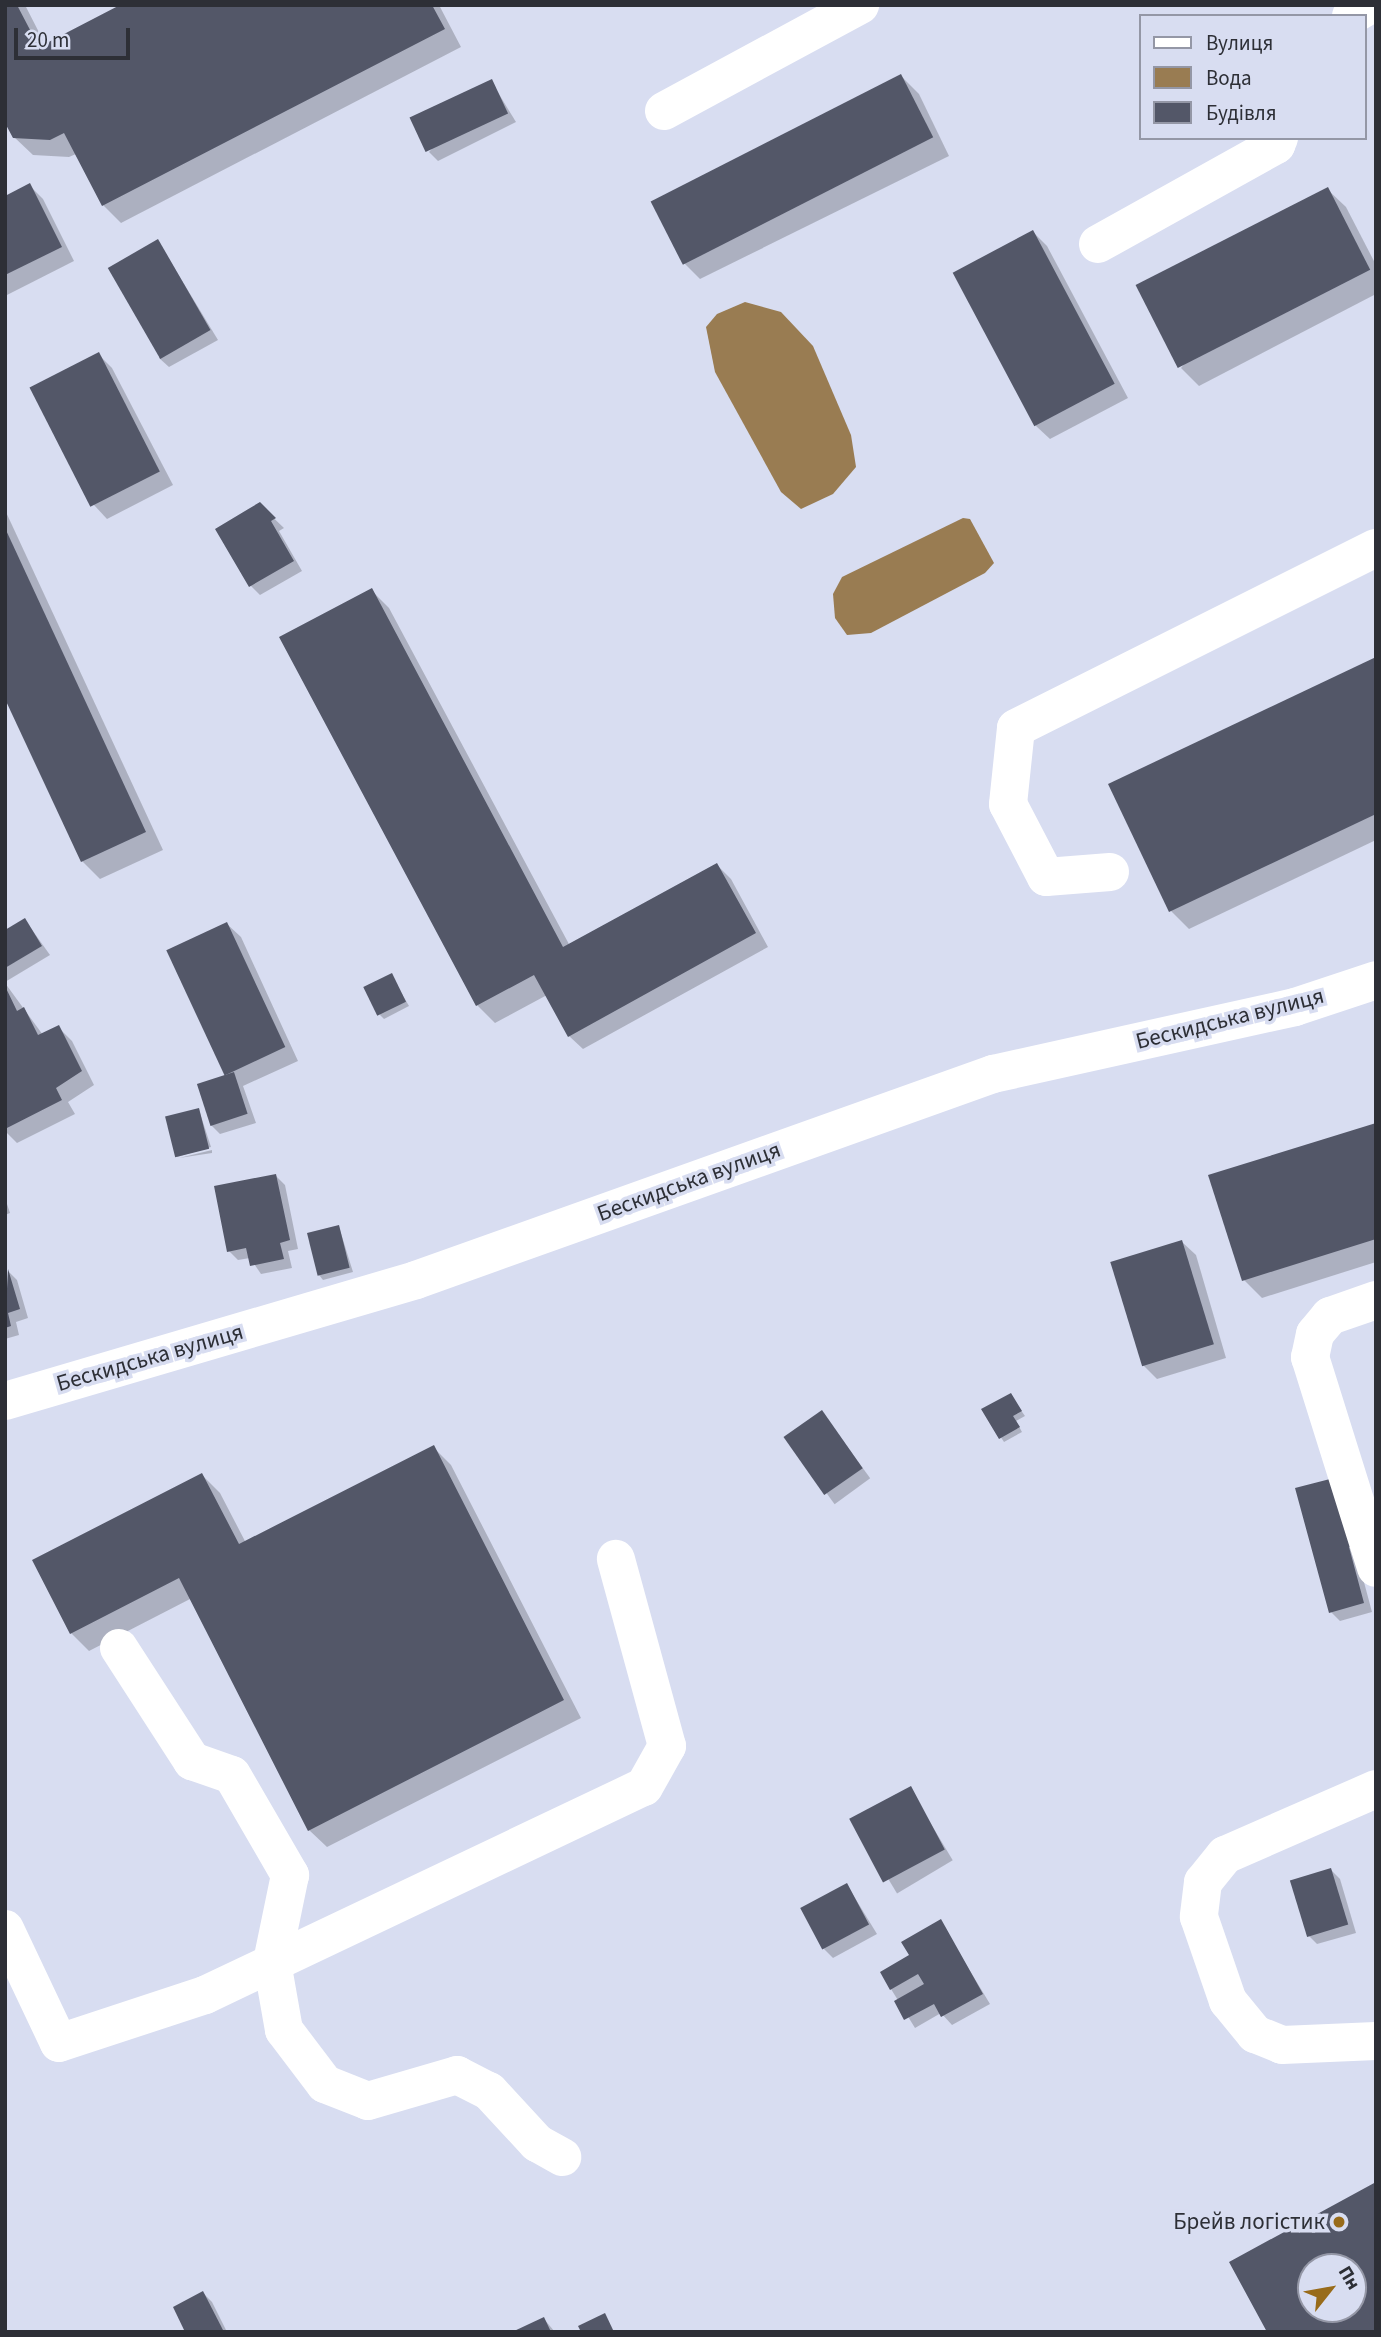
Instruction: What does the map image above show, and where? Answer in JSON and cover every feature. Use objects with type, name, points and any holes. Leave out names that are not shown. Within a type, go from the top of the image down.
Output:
[{"type":"street","points":[[664,111],[860,5]]},
{"type":"street","points":[[1098,244],[1276,145],[1278,140]]},
{"type":"street","points":[[1110,872],[1046,877],[1008,804],[1016,728],[1376,548]]},
{"type":"street","name":"Бескидська вулиця","points":[[5,1401],[416,1280],[993,1074],[1295,1007],[1376,980]]},
{"type":"street","points":[[1376,1300],[1330,1316],[1315,1334],[1310,1357],[1376,1568]]},
{"type":"street","points":[[5,1929],[59,2043],[205,1995],[644,1787],[667,1746],[615,1559]]},
{"type":"street","points":[[119,1648],[192,1761],[232,1775],[290,1875],[272,1962],[284,2030],[326,2084],[368,2101],[457,2074],[489,2091],[537,2143],[562,2157]]},
{"type":"street","points":[[1376,1789],[1225,1855],[1203,1882],[1199,1899],[1202,1934],[1228,2001],[1244,2025],[1282,2045],[1376,2041]]},
{"type":"water","points":[[745,302],[781,312],[813,346],[851,435],[856,467],[833,494],[801,509],[781,492],[715,372],[706,327],[717,314]]},
{"type":"water","points":[[963,518],[970,519],[994,563],[985,573],[871,633],[847,635],[835,618],[833,594],[842,577]]},
{"type":"building","points":[[5,5],[17,5],[39,47],[120,5],[432,5],[445,29],[102,206],[64,133],[50,140],[13,138],[5,123]]},
{"type":"building","points":[[901,74],[933,137],[683,265],[651,202]]},
{"type":"building","points":[[492,79],[508,113],[426,152],[410,117]]},
{"type":"building","points":[[30,183],[62,247],[5,275],[5,196]]},
{"type":"building","points":[[1328,187],[1370,270],[1178,368],[1136,285]]},
{"type":"building","points":[[1033,230],[1115,384],[1034,426],[953,273]]},
{"type":"building","points":[[158,239],[210,330],[160,359],[108,268]]},
{"type":"building","points":[[99,352],[160,471],[90,507],[30,387]]},
{"type":"building","points":[[260,502],[276,518],[271,521],[294,561],[249,587],[215,529]]},
{"type":"building","points":[[5,528],[146,832],[81,862],[5,699]]},
{"type":"building","points":[[372,588],[563,947],[717,863],[756,933],[568,1037],[534,975],[476,1006],[279,637]]},
{"type":"building","points":[[1376,657],[1376,814],[1169,912],[1108,784]]},
{"type":"building","points":[[25,918],[42,946],[5,968],[5,930]]},
{"type":"building","points":[[227,922],[285,1047],[225,1075],[166,950]]},
{"type":"building","points":[[392,973],[406,1002],[377,1016],[363,987]]},
{"type":"building","points":[[5,986],[17,1011],[24,1007],[38,1035],[59,1025],[82,1071],[56,1088],[62,1100],[5,1129]]},
{"type":"building","points":[[234,1072],[248,1114],[211,1126],[197,1084]]},
{"type":"building","points":[[199,1108],[209,1149],[175,1157],[165,1116]]},
{"type":"building","points":[[1376,1123],[1376,1239],[1242,1281],[1208,1175]]},
{"type":"building","points":[[276,1174],[290,1240],[280,1243],[284,1259],[250,1266],[246,1248],[227,1252],[214,1186]]},
{"type":"building","points":[[339,1225],[350,1268],[318,1276],[307,1233]]},
{"type":"building","points":[[1182,1240],[1214,1344],[1142,1366],[1110,1262]]},
{"type":"building","points":[[8,1269],[20,1309],[8,1313],[11,1326],[5,1328]]},
{"type":"building","points":[[1011,1393],[1022,1411],[1013,1416],[1020,1427],[999,1439],[981,1409]]},
{"type":"building","points":[[822,1410],[863,1468],[824,1495],[783,1437]]},
{"type":"building","points":[[434,1445],[564,1700],[308,1831],[179,1578],[70,1634],[32,1560],[202,1473],[239,1544]]},
{"type":"building","points":[[1330,1479],[1353,1546],[1349,1547],[1364,1603],[1329,1613],[1295,1488]]},
{"type":"building","points":[[911,1786],[945,1850],[883,1882],[849,1819]]},
{"type":"building","points":[[1331,1868],[1348,1924],[1307,1937],[1290,1881]]},
{"type":"building","points":[[847,1883],[869,1924],[822,1949],[800,1908]]},
{"type":"building","points":[[941,1919],[983,1994],[941,2017],[934,2004],[904,2020],[894,2001],[924,1984],[918,1974],[890,1990],[880,1972],[909,1955],[901,1942]]},
{"type":"building","name":"Брейв логістик","points":[[1376,2182],[1376,2332],[1267,2332],[1229,2262]]},
{"type":"building","points":[[203,2291],[224,2332],[185,2332],[173,2307]]},
{"type":"building","points":[[605,2313],[614,2332],[581,2332],[578,2326]]},
{"type":"building","points":[[544,2317],[551,2332],[512,2332]]},
{"type":"place","name":"Брейв логістик","points":[[1339,2222]]}]
